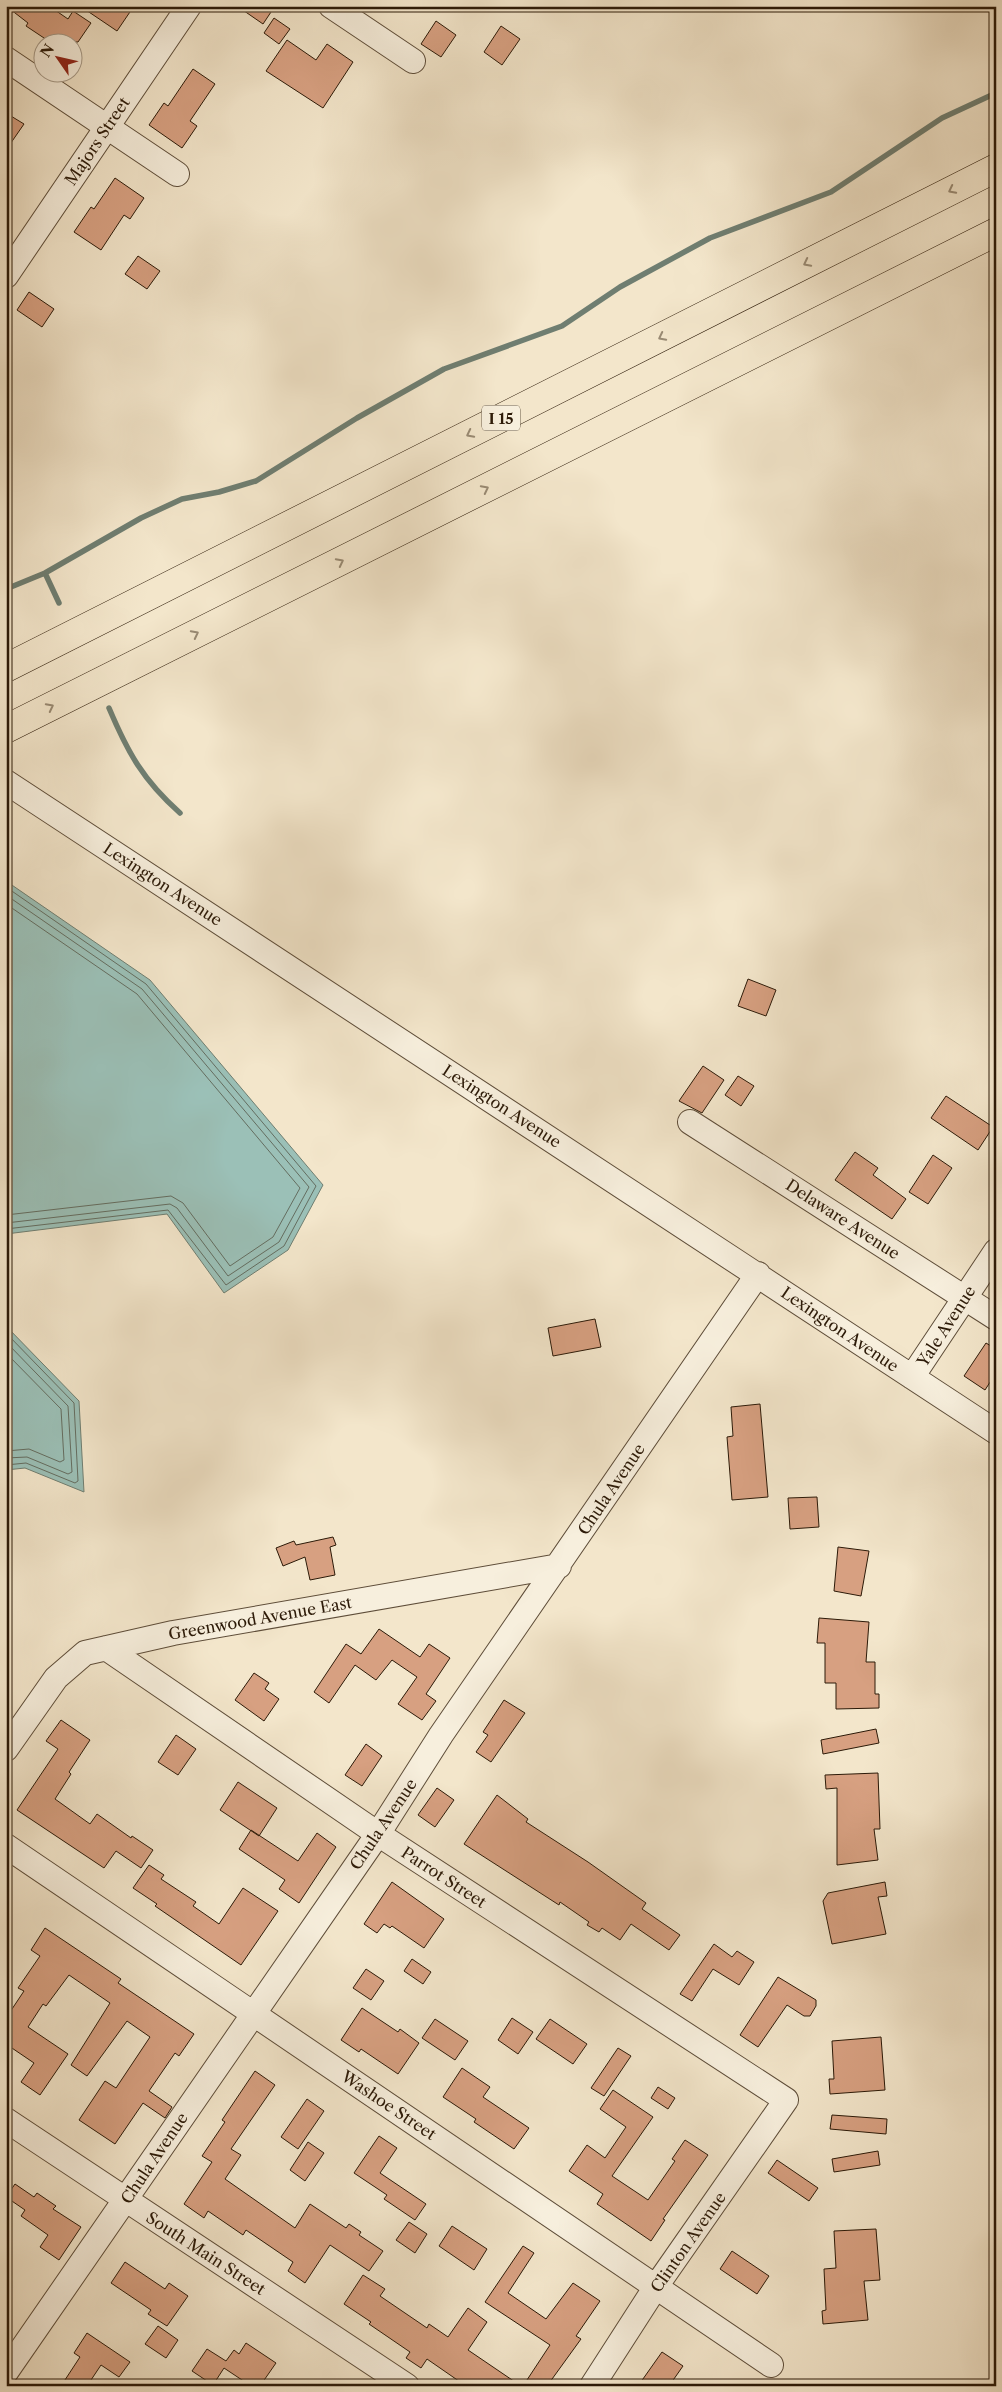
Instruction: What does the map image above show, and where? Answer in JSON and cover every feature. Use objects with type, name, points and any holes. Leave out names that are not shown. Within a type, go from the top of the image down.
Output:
[{"type":"highway","name":"I 15","points":[[6,668],[996,168]]},
{"type":"highway","points":[[6,729],[996,232]]},
{"type":"street","name":"Majors Street","points":[[6,276],[188,6]]},
{"type":"street","points":[[331,6],[413,61]]},
{"type":"street","points":[[6,59],[177,174]]},
{"type":"street","name":"Lexington Avenue","points":[[11,785],[996,1432]]},
{"type":"street","name":"Delaware Avenue","points":[[690,1122],[996,1318]]},
{"type":"street","name":"Yale Avenue","points":[[912,1377],[996,1251]]},
{"type":"street","name":"Chula Avenue","points":[[6,2372],[378,1834],[442,1735],[559,1566],[699,1357],[758,1274]]},
{"type":"street","name":"Greenwood Avenue East","points":[[6,1749],[56,1678],[86,1654],[173,1634],[559,1566]]},
{"type":"street","name":"Parrot Street","points":[[106,1648],[378,1834],[786,2100]]},
{"type":"street","name":"Washoe Street","points":[[6,1846],[771,2365]]},
{"type":"street","name":"Clinton Avenue","points":[[592,2386],[657,2286],[786,2100]]},
{"type":"street","name":"South Main Street","points":[[6,2120],[407,2386]]},
{"type":"water","points":[[6,881],[150,980],[323,1185],[288,1250],[224,1293],[167,1214],[6,1234]]},
{"type":"water","points":[[6,1326],[79,1401],[84,1492],[25,1468],[6,1470]]},
{"type":"building","points":[[6,6],[49,6],[68,19],[73,11],[91,23],[82,36],[82,32],[35,32],[26,26],[28,23]]},
{"type":"building","points":[[80,6],[134,6],[117,31]]},
{"type":"building","points":[[237,6],[275,6],[263,24]]},
{"type":"building","points":[[274,18],[290,29],[279,44],[264,33]]},
{"type":"building","points":[[436,21],[456,35],[441,57],[421,44]]},
{"type":"building","points":[[501,26],[520,39],[502,65],[484,52]]},
{"type":"building","points":[[287,40],[316,60],[327,44],[353,62],[323,108],[266,71]]},
{"type":"building","points":[[193,69],[215,84],[190,121],[197,126],[182,148],[149,125],[164,103],[168,106]]},
{"type":"building","points":[[6,113],[24,124],[6,150]]},
{"type":"building","points":[[115,178],[144,198],[130,219],[124,215],[101,250],[74,232],[91,207],[94,209]]},
{"type":"building","points":[[138,256],[160,271],[147,289],[125,274]]},
{"type":"building","points":[[29,292],[54,309],[42,327],[17,310]]},
{"type":"building","points":[[748,979],[776,990],[766,1016],[738,1006]]},
{"type":"building","points":[[703,1066],[724,1080],[702,1113],[679,1101]]},
{"type":"building","points":[[738,1076],[754,1086],[741,1106],[725,1095]]},
{"type":"building","points":[[946,1096],[993,1127],[978,1150],[931,1118]]},
{"type":"building","points":[[855,1152],[878,1168],[873,1175],[906,1199],[892,1219],[835,1180]]},
{"type":"building","points":[[933,1155],[952,1168],[928,1204],[909,1192]]},
{"type":"building","points":[[595,1319],[601,1347],[553,1356],[548,1328]]},
{"type":"building","points":[[986,1343],[996,1349],[996,1373],[985,1390],[964,1376]]},
{"type":"building","points":[[760,1404],[768,1497],[732,1500],[727,1437],[733,1436],[731,1407]]},
{"type":"building","points":[[817,1497],[819,1527],[790,1529],[788,1498]]},
{"type":"building","points":[[333,1537],[336,1545],[330,1547],[335,1575],[310,1580],[305,1557],[283,1566],[276,1548],[294,1541],[296,1545]]},
{"type":"building","points":[[838,1547],[869,1551],[861,1596],[834,1591]]},
{"type":"building","points":[[819,1618],[869,1622],[866,1662],[875,1662],[875,1694],[879,1694],[879,1708],[836,1709],[836,1683],[825,1683],[825,1643],[817,1643]]},
{"type":"building","points":[[379,1629],[420,1657],[429,1644],[450,1658],[426,1694],[436,1701],[422,1720],[398,1704],[417,1677],[392,1660],[376,1680],[355,1665],[329,1703],[314,1692],[346,1644],[361,1654]]},
{"type":"building","points":[[254,1673],[269,1683],[265,1689],[279,1699],[264,1721],[235,1700]]},
{"type":"building","points":[[504,1700],[525,1713],[491,1762],[476,1752],[488,1735],[483,1732]]},
{"type":"building","points":[[61,1720],[90,1740],[69,1772],[71,1774],[55,1799],[90,1824],[97,1814],[131,1838],[132,1836],[153,1850],[141,1868],[116,1851],[104,1868],[17,1810],[58,1749],[46,1741]]},
{"type":"building","points":[[876,1729],[879,1743],[823,1754],[821,1740]]},
{"type":"building","points":[[176,1735],[196,1749],[178,1775],[158,1762]]},
{"type":"building","points":[[366,1744],[382,1756],[362,1786],[345,1775]]},
{"type":"building","points":[[878,1773],[880,1829],[874,1829],[878,1860],[837,1865],[837,1788],[826,1789],[825,1775]]},
{"type":"building","points":[[238,1782],[277,1808],[259,1836],[220,1810]]},
{"type":"building","points":[[437,1788],[454,1800],[435,1827],[418,1815]]},
{"type":"building","points":[[497,1795],[528,1819],[526,1822],[588,1862],[646,1903],[642,1909],[680,1935],[669,1950],[631,1924],[620,1940],[602,1928],[599,1932],[587,1925],[589,1922],[560,1902],[559,1905],[464,1844]]},
{"type":"building","points":[[251,1830],[298,1861],[317,1833],[336,1847],[299,1903],[279,1889],[285,1880],[239,1849]]},
{"type":"building","points":[[149,1865],[164,1875],[161,1879],[196,1902],[193,1906],[219,1924],[243,1888],[278,1911],[241,1965],[155,1906],[157,1904],[133,1888]]},
{"type":"building","points":[[392,1882],[444,1919],[424,1948],[392,1926],[390,1928],[384,1924],[377,1933],[364,1924]]},
{"type":"building","points":[[885,1882],[887,1896],[878,1897],[886,1934],[832,1944],[823,1901],[828,1893]]},
{"type":"building","points":[[45,1928],[121,1979],[118,1983],[194,2034],[179,2056],[175,2053],[149,2091],[172,2107],[165,2118],[143,2103],[115,2144],[79,2120],[105,2081],[116,2088],[150,2037],[127,2021],[87,2076],[71,2065],[110,2003],[69,1975],[46,2006],[43,2004],[28,2027],[68,2054],[40,2095],[21,2082],[34,2063],[6,2044],[6,2018],[24,1991],[18,1988],[40,1956],[31,1950]]},
{"type":"building","points":[[714,1944],[732,1957],[737,1951],[754,1962],[739,1985],[713,1969],[692,2001],[680,1994]]},
{"type":"building","points":[[412,1959],[431,1972],[423,1984],[404,1971]]},
{"type":"building","points":[[366,1969],[384,1981],[371,2000],[353,1988]]},
{"type":"building","points":[[778,1977],[816,2000],[816,2006],[810,2016],[804,2016],[787,2005],[758,2047],[740,2035]]},
{"type":"building","points":[[362,2008],[398,2032],[400,2029],[419,2043],[398,2074],[361,2049],[359,2052],[341,2040]]},
{"type":"building","points":[[512,2018],[533,2032],[518,2054],[498,2040]]},
{"type":"building","points":[[435,2019],[468,2041],[455,2060],[422,2038]]},
{"type":"building","points":[[550,2019],[587,2044],[573,2064],[536,2039]]},
{"type":"building","points":[[881,2037],[885,2090],[830,2094],[829,2079],[834,2079],[832,2041]]},
{"type":"building","points":[[618,2048],[631,2056],[604,2096],[591,2088]]},
{"type":"building","points":[[462,2068],[490,2087],[483,2097],[529,2128],[514,2149],[474,2122],[476,2119],[443,2097]]},
{"type":"building","points":[[255,2071],[275,2085],[231,2149],[241,2155],[225,2179],[295,2228],[310,2204],[346,2228],[349,2224],[361,2232],[359,2235],[383,2251],[369,2271],[330,2245],[305,2283],[288,2271],[293,2262],[246,2230],[243,2235],[208,2211],[204,2218],[184,2204],[212,2162],[202,2156],[225,2122],[222,2120]]},
{"type":"building","points":[[658,2087],[675,2098],[668,2109],[651,2098]]},
{"type":"building","points":[[613,2090],[653,2117],[612,2176],[648,2200],[675,2161],[672,2159],[685,2140],[708,2155],[663,2219],[665,2220],[651,2241],[597,2204],[603,2194],[569,2171],[587,2145],[605,2158],[626,2127],[600,2109]]},
{"type":"building","points":[[307,2099],[324,2111],[298,2149],[281,2137]]},
{"type":"building","points":[[832,2115],[887,2119],[886,2134],[830,2129]]},
{"type":"building","points":[[379,2136],[397,2148],[380,2173],[426,2204],[415,2220],[384,2199],[387,2195],[354,2173]]},
{"type":"building","points":[[308,2142],[324,2153],[305,2181],[290,2170]]},
{"type":"building","points":[[878,2151],[880,2165],[834,2172],[832,2159]]},
{"type":"building","points":[[777,2160],[818,2188],[809,2201],[768,2173]]},
{"type":"building","points":[[15,2184],[34,2197],[37,2193],[56,2206],[53,2209],[81,2227],[59,2260],[40,2247],[48,2235],[21,2216],[25,2210],[6,2197]]},
{"type":"building","points":[[409,2222],[427,2234],[415,2253],[396,2240]]},
{"type":"building","points":[[452,2226],[487,2249],[474,2270],[439,2246]]},
{"type":"building","points":[[876,2229],[880,2280],[864,2281],[868,2320],[823,2324],[822,2311],[826,2310],[824,2269],[836,2268],[834,2231]]},
{"type":"building","points":[[523,2246],[534,2253],[508,2293],[546,2319],[573,2283],[600,2301],[576,2336],[581,2339],[547,2386],[523,2386],[550,2345],[485,2302]]},
{"type":"building","points":[[732,2251],[769,2276],[757,2294],[720,2269]]},
{"type":"building","points":[[125,2262],[165,2289],[169,2283],[188,2296],[167,2326],[148,2314],[151,2310],[111,2283]]},
{"type":"building","points":[[363,2275],[385,2289],[380,2296],[427,2328],[429,2324],[448,2337],[468,2308],[487,2322],[468,2350],[521,2386],[466,2386],[427,2359],[421,2368],[406,2358],[410,2352],[344,2304]]},
{"type":"building","points":[[158,2326],[178,2340],[166,2358],[145,2344]]},
{"type":"building","points":[[87,2333],[130,2362],[119,2377],[101,2365],[87,2386],[61,2386],[80,2357],[74,2353]]},
{"type":"building","points":[[246,2343],[276,2363],[260,2386],[251,2386],[224,2368],[213,2385],[192,2371],[207,2349],[226,2361],[234,2350],[239,2354]]},
{"type":"building","points":[[662,2352],[683,2366],[669,2386],[638,2386]]},
{"type":"waterway","points":[[6,589],[45,573],[141,518],[182,499],[219,492],[256,481],[357,418],[444,369],[562,326],[620,287],[710,238],[831,192],[942,118],[996,93]]},
{"type":"waterway","points":[[45,573],[59,603]]},
{"type":"waterway","points":[[109,708],[123,739],[146,777],[180,813]]}]
